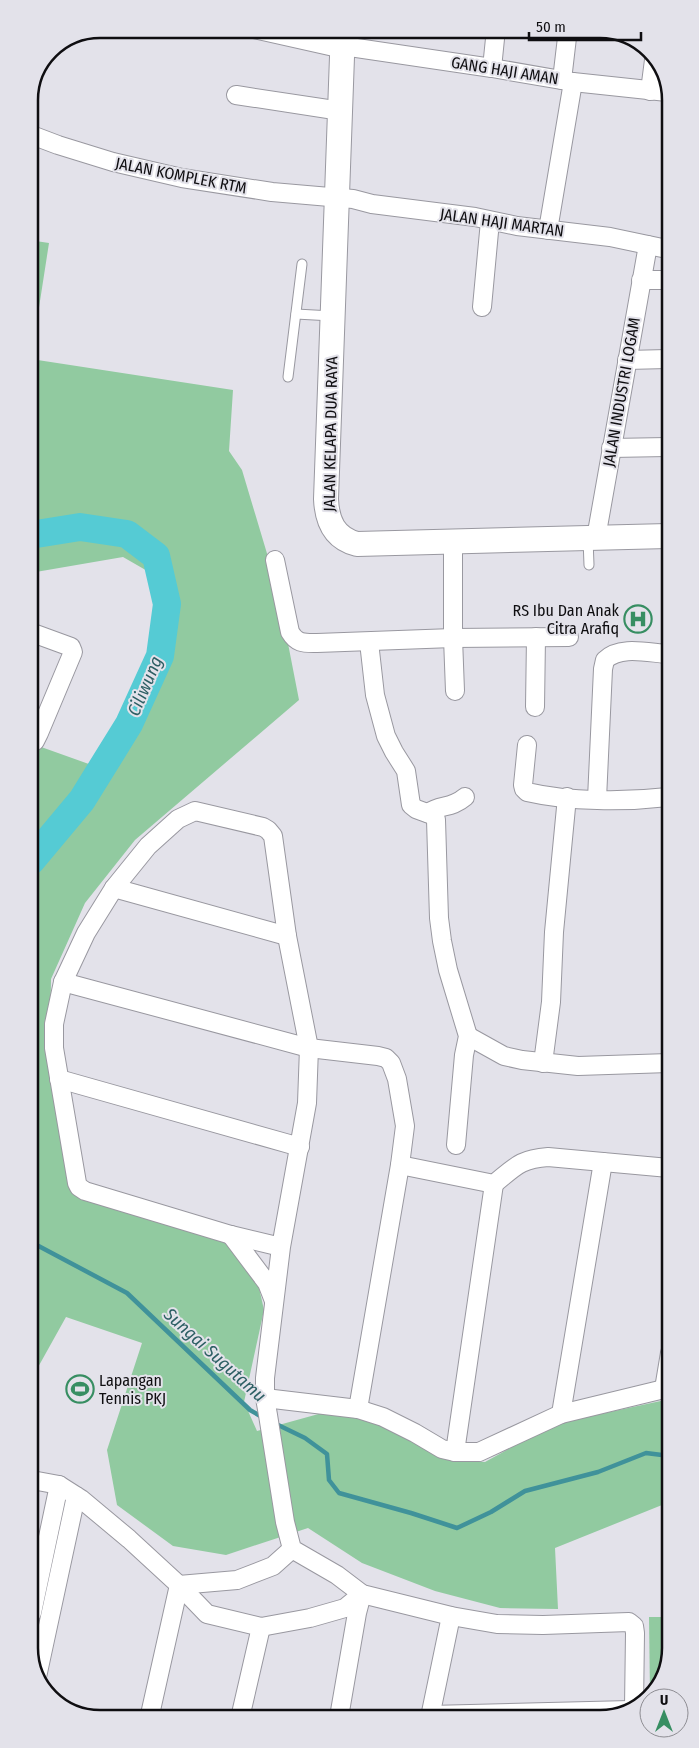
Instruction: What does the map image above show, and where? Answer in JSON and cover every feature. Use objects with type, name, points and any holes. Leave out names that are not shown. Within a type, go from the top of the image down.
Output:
[{"type":"main road","name":"JALAN KELAPA DUA RAYA","points":[[343,41],[326,499],[328,519],[334,530],[343,538],[357,544],[662,536]]},
{"type":"street","name":"GANG HAJI AMAN","points":[[321,38],[568,81],[658,92]]},
{"type":"street","points":[[492,68],[495,38]]},
{"type":"street","points":[[548,230],[568,81],[568,38]]},
{"type":"street","points":[[656,74],[658,92]]},
{"type":"street","points":[[236,95],[341,111]]},
{"type":"street","name":"JALAN KOMPLEK RTM","points":[[38,137],[113,162],[182,178],[272,192],[337,198]]},
{"type":"street","name":"JALAN HAJI MARTAN","points":[[337,198],[475,217],[548,230],[610,237],[662,248]]},
{"type":"street","points":[[482,307],[490,221]]},
{"type":"street","name":"JALAN INDUSTRI LOGAM","points":[[592,538],[611,448],[648,245]]},
{"type":"street","points":[[641,280],[662,280]]},
{"type":"street","points":[[627,360],[662,359]]},
{"type":"street","points":[[611,448],[662,446]]},
{"type":"street","points":[[453,542],[453,638],[456,691]]},
{"type":"street","points":[[275,560],[290,632],[294,639],[307,643],[453,638],[569,637]]},
{"type":"street","points":[[38,635],[71,647],[73,652],[38,735]]},
{"type":"street","points":[[535,707],[536,637]]},
{"type":"street","points":[[369,642],[374,695],[386,736],[406,771],[411,805],[416,809],[435,816],[436,820],[439,918],[444,950],[468,1036],[456,1146]]},
{"type":"street","points":[[597,799],[605,660],[615,653],[662,654]]},
{"type":"street","points":[[527,746],[523,785],[524,789],[530,792],[567,797],[628,801],[662,798]]},
{"type":"street","points":[[428,813],[435,808],[456,804],[465,797]]},
{"type":"street","points":[[543,1063],[551,1002],[554,932],[567,797]]},
{"type":"street","points":[[281,1247],[231,1235],[81,1189],[77,1183],[54,1048],[54,1024],[63,982],[86,933],[114,888],[148,846],[178,819],[195,811],[263,827],[273,836],[287,936],[309,1048],[307,1102],[281,1247],[265,1378],[266,1406],[285,1522],[292,1549],[337,1575],[362,1594],[451,1616],[497,1624],[543,1625],[629,1622],[634,1626],[635,1633],[634,1700]]},
{"type":"street","points":[[114,888],[287,936]]},
{"type":"street","points":[[63,982],[309,1048],[378,1056],[386,1058],[390,1063],[397,1079],[405,1126],[358,1409]]},
{"type":"street","points":[[468,1036],[504,1056],[543,1063],[578,1066],[662,1063]]},
{"type":"street","points":[[59,1079],[300,1147]]},
{"type":"street","points":[[455,1452],[494,1184],[523,1161],[535,1158],[548,1157],[662,1167]]},
{"type":"street","points":[[561,1414],[603,1162]]},
{"type":"street","points":[[400,1165],[494,1184]]},
{"type":"street","points":[[231,1235],[267,1282],[275,1301]]},
{"type":"street","points":[[266,1406],[358,1409],[383,1417],[442,1449],[455,1452],[479,1452],[561,1414],[662,1390]]},
{"type":"street","points":[[38,1481],[59,1485],[76,1496],[129,1540],[208,1614],[261,1627],[310,1618],[345,1608],[362,1594]]},
{"type":"street","points":[[38,1585],[59,1485]]},
{"type":"street","points":[[40,1664],[76,1496]]},
{"type":"street","points":[[179,1585],[237,1580],[273,1566],[292,1549]]},
{"type":"street","points":[[151,1710],[179,1585]]},
{"type":"street","points":[[340,1710],[362,1594]]},
{"type":"street","points":[[431,1710],[451,1616]]},
{"type":"street","points":[[242,1710],[261,1627]]},
{"type":"lane","points":[[288,377],[302,264]]},
{"type":"lane","points":[[296,314],[333,316]]},
{"type":"lane","points":[[589,565],[592,538]]},
{"type":"green space","points":[[38,241],[49,243],[38,314]]},
{"type":"green space","points":[[38,360],[233,390],[229,451],[242,470],[277,587],[299,700],[135,840],[85,903],[51,979],[50,1042],[77,1194],[216,1226],[254,1265],[264,1310],[244,1402],[257,1431],[333,1410],[390,1426],[443,1459],[485,1462],[554,1424],[662,1401],[662,1505],[555,1548],[558,1609],[500,1608],[435,1591],[362,1563],[308,1528],[226,1555],[173,1546],[117,1505],[107,1450],[142,1343],[66,1317],[38,1367],[38,746],[100,768],[165,614],[156,576],[123,557],[38,572]]},
{"type":"green space","points":[[649,1617],[662,1617],[660,1660],[650,1684]]},
{"type":"waterway","name":"Ciliwung","points":[[38,534],[80,527],[127,534],[156,556],[167,604],[160,656],[129,724],[82,800],[38,853]]},
{"type":"waterway","name":"Sungai Sugutamu","points":[[38,1246],[127,1293],[250,1410],[262,1417]]},
{"type":"waterway","name":"Sungai Sugutamu","points":[[274,1423],[305,1438],[327,1454],[329,1480],[339,1493],[457,1528],[491,1512],[525,1491],[598,1472],[646,1453],[662,1455]]},
{"type":"place","name":"RS Ibu Dan Anak Citra Arafiq","points":[[638,619]]},
{"type":"place","name":"Lapangan Tennis PKJ","points":[[80,1389]]}]
